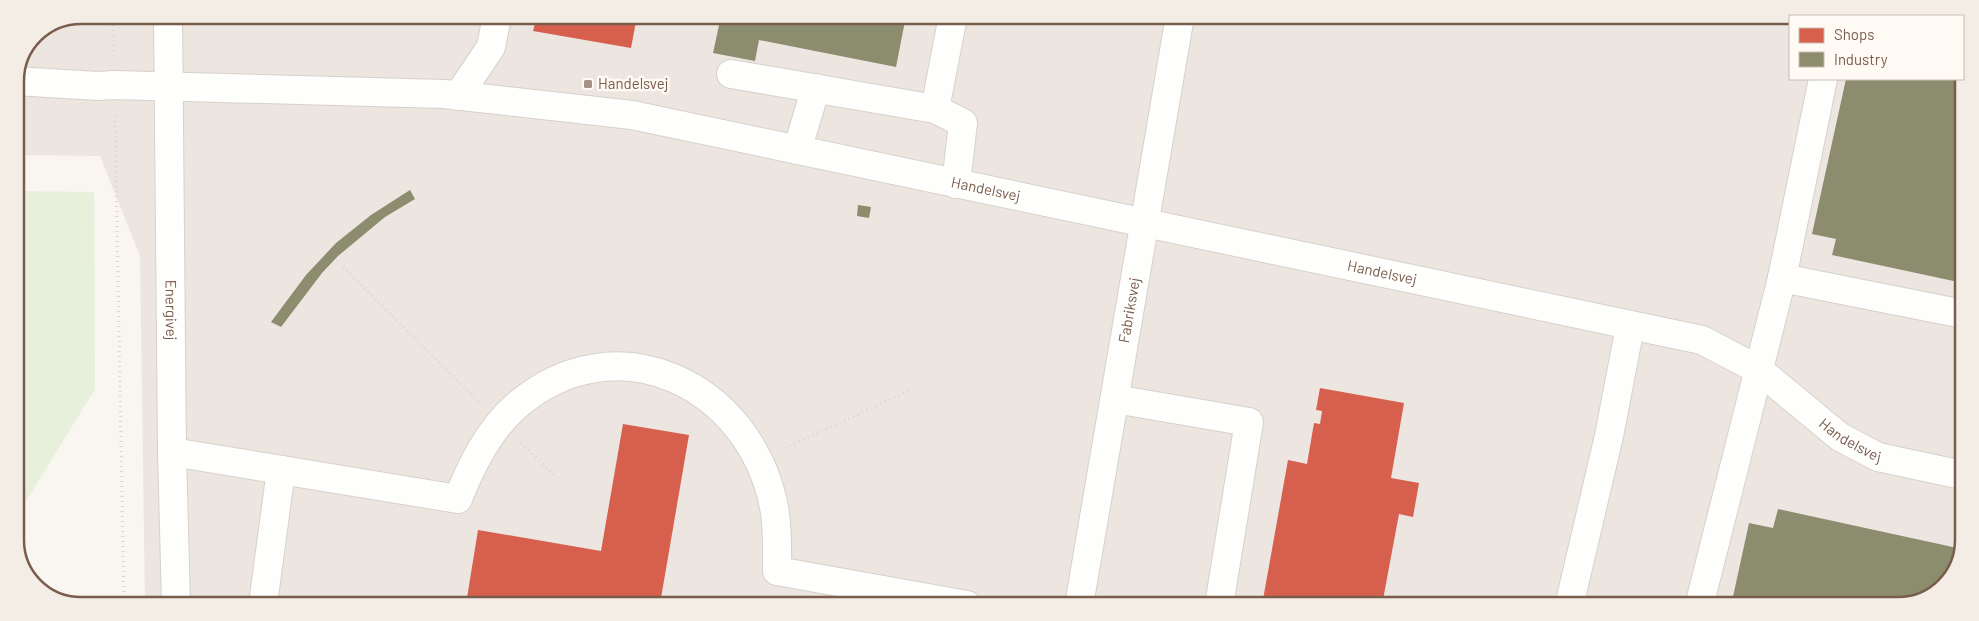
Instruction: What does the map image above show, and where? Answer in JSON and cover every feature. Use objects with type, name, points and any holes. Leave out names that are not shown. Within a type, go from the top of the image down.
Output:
[{"type":"street","name":"Energivej","points":[[168,24],[172,452],[176,597]]},
{"type":"street","points":[[458,96],[491,47],[495,24]]},
{"type":"street","points":[[935,109],[951,24]]},
{"type":"street","name":"Fabriksvej","points":[[1080,597],[1179,24]]},
{"type":"street","points":[[731,74],[935,109],[963,123],[956,184]]},
{"type":"street","points":[[1701,597],[1782,278],[1824,80]]},
{"type":"street","name":"Handelsvej","points":[[24,82],[98,86],[170,86],[458,96],[632,115],[1630,327],[1702,340],[1759,370],[1840,438],[1878,457],[1955,474]]},
{"type":"street","points":[[797,150],[816,88]]},
{"type":"street","points":[[1782,278],[1955,312]]},
{"type":"street","points":[[1572,597],[1609,436],[1630,327]]},
{"type":"street","points":[[172,452],[458,499],[476,460],[500,422],[514,407],[530,395],[548,383],[574,373],[602,368],[628,367],[650,369],[682,380],[708,397],[728,415],[746,439],[758,460],[774,507],[777,571],[922,597]]},
{"type":"street","points":[[1115,399],[1250,422],[1221,597]]},
{"type":"street","points":[[264,597],[281,470]]},
{"type":"path","points":[[113,24],[124,597]]},
{"type":"path","points":[[343,267],[556,478]]},
{"type":"path","points":[[758,460],[912,390]]},
{"type":"shaded area","points":[[81,24],[1789,24],[1789,80],[1955,80],[1955,547],[1946,572],[1941,578],[1923,591],[1909,596],[1898,597],[145,597],[140,256],[100,156],[24,155],[24,81],[28,59],[33,49],[49,33],[59,28]]},
{"type":"green space","points":[[24,191],[94,192],[95,389],[24,504]]},
{"type":"building: Shops","points":[[535,24],[636,24],[631,48],[533,31]]},
{"type":"building: Shops","points":[[1320,388],[1404,403],[1391,478],[1419,483],[1413,517],[1399,514],[1383,597],[1263,597],[1288,460],[1307,464],[1314,423],[1320,424],[1322,411],[1316,410]]},
{"type":"building: Shops","points":[[623,424],[689,435],[661,597],[467,597],[478,530],[601,551]]},
{"type":"building: Industry","points":[[719,24],[904,24],[896,67],[759,40],[755,61],[713,53]]},
{"type":"building: Industry","points":[[1846,80],[1955,80],[1955,281],[1832,255],[1836,239],[1812,234]]},
{"type":"building: Industry","points":[[410,190],[415,199],[385,217],[338,256],[322,273],[281,327],[271,322],[306,275],[336,243],[371,215]]},
{"type":"building: Industry","points":[[858,205],[871,207],[869,218],[857,216]]},
{"type":"building: Industry","points":[[1778,509],[1955,547],[1946,572],[1941,578],[1923,591],[1909,596],[1733,597],[1749,523],[1773,528]]},
{"type":"place","name":"Handelsvej","points":[[588,84]]}]
